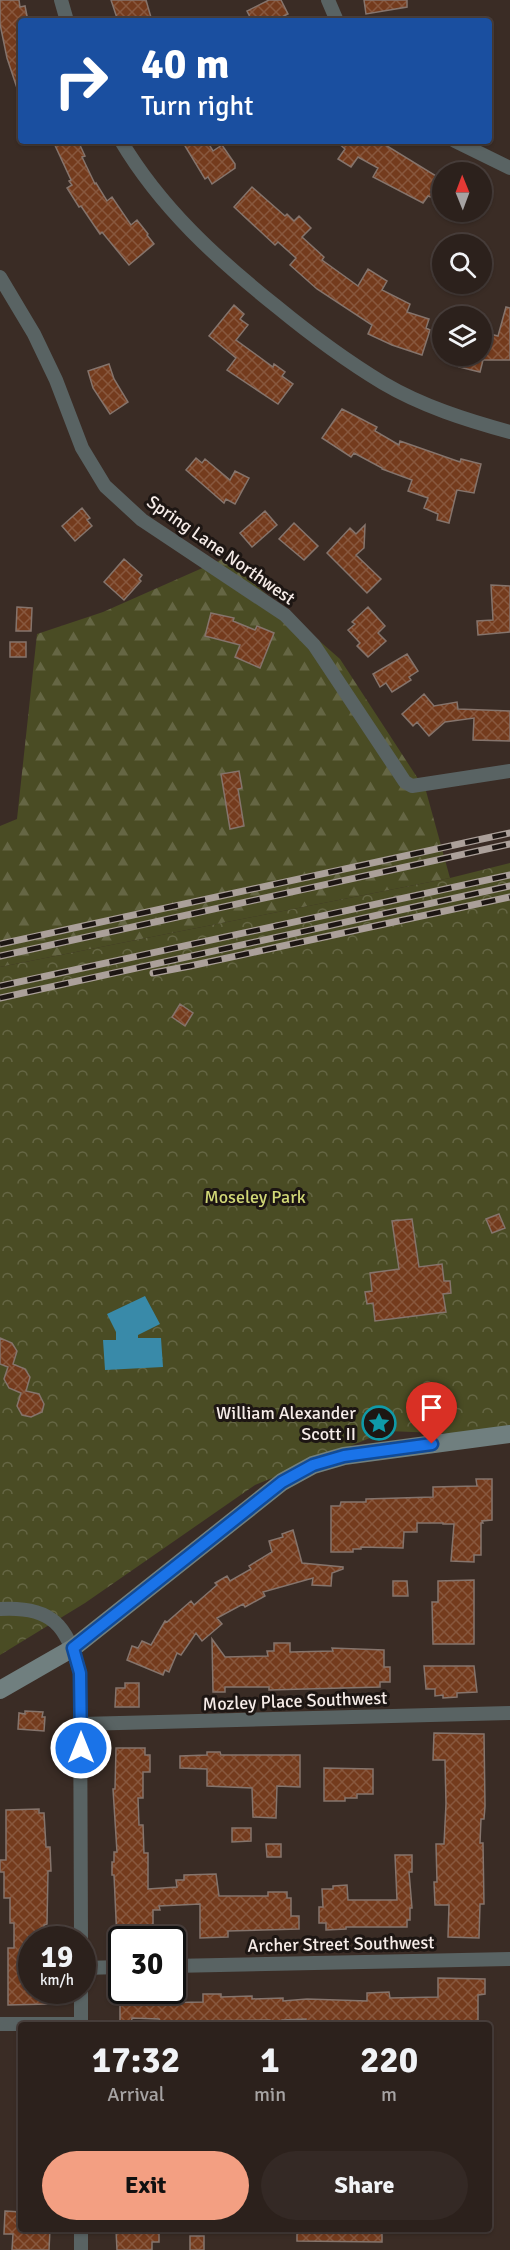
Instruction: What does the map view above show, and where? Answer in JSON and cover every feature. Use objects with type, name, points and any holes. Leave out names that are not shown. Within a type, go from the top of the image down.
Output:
[{"type":"main road","points":[[0,1690],[73,1648],[282,1482],[313,1465],[344,1456],[510,1434]]},
{"type":"street","points":[[61,0],[66,18]]},
{"type":"street","points":[[328,0],[336,18]]},
{"type":"street","points":[[124,144],[159,195],[189,231],[230,270],[317,339],[384,383],[428,405],[473,422],[510,432]]},
{"type":"street","points":[[461,144],[510,168]]},
{"type":"street","name":"Spring Lane Northwest","points":[[0,277],[34,334],[56,380],[82,448],[105,486],[142,520],[285,615],[314,645],[405,782],[412,786],[510,771]]},
{"type":"street","points":[[0,1610],[22,1608],[36,1610],[59,1625],[73,1648],[80,1673],[81,1926]]},
{"type":"street","name":"Mozley Place Southwest","points":[[81,1725],[510,1713]]},
{"type":"street","name":"Archer Street Southwest","points":[[186,1966],[510,1959]]},
{"type":"street","points":[[81,2004],[81,2022]]},
{"type":"street","points":[[0,2024],[18,2024]]},
{"type":"street","points":[[81,2232],[81,2250]]},
{"type":"green space","points":[[225,558],[340,659],[426,791],[450,878],[0,967],[0,826],[17,819],[37,634],[103,612]]},
{"type":"green space","name":"Moseley Park","points":[[510,863],[510,1428],[464,1434],[387,1431],[255,1485],[85,1603],[0,1655],[0,967],[450,878]]},
{"type":"water","points":[[145,1296],[160,1324],[138,1335],[138,1338],[161,1338],[163,1367],[105,1370],[103,1340],[116,1340],[116,1332],[107,1314]]},
{"type":"building","points":[[0,0],[19,0],[20,7],[25,6],[27,18],[18,18],[18,91],[7,58],[0,24]]},
{"type":"building","points":[[111,0],[146,0],[151,18],[117,18]]},
{"type":"building","points":[[269,0],[281,0],[288,14],[280,18],[250,18],[247,11]]},
{"type":"building","points":[[364,0],[407,0],[407,7],[366,14]]},
{"type":"building","points":[[54,144],[79,144],[85,156],[82,157],[95,184],[107,201],[112,197],[131,225],[137,220],[154,244],[129,265],[102,232],[100,234],[81,206],[79,207],[67,188],[72,185],[69,181],[71,180]]},
{"type":"building","points":[[184,144],[209,144],[213,151],[222,145],[235,164],[235,168],[212,184],[208,177],[205,179]]},
{"type":"building","points":[[339,144],[384,144],[432,173],[432,195],[428,196],[423,203],[373,177],[378,168],[358,157],[351,167],[338,159],[345,149]]},
{"type":"building","points":[[252,187],[285,216],[287,214],[294,221],[299,216],[311,228],[302,237],[324,257],[322,260],[358,286],[368,269],[387,281],[382,290],[410,304],[407,312],[429,319],[426,328],[430,330],[422,355],[368,334],[372,325],[317,289],[290,265],[296,258],[278,242],[275,245],[234,207]]},
{"type":"building","points":[[234,305],[244,314],[240,319],[248,325],[236,340],[273,367],[274,364],[285,372],[282,376],[293,384],[278,404],[227,370],[236,358],[209,336]]},
{"type":"building","points":[[506,307],[510,308],[510,360],[492,360],[492,334],[498,336]]},
{"type":"building","points":[[109,364],[114,379],[128,402],[110,414],[93,388],[88,371]]},
{"type":"building","points":[[459,366],[482,366],[480,372]]},
{"type":"building","points":[[342,409],[377,427],[375,431],[399,445],[400,441],[460,462],[461,459],[481,464],[474,493],[457,490],[449,523],[437,520],[438,514],[424,508],[428,498],[408,491],[412,480],[382,469],[354,453],[351,457],[322,438]]},
{"type":"building","points":[[196,458],[202,463],[205,459],[230,480],[235,471],[249,478],[235,504],[226,499],[224,503],[186,470]]},
{"type":"building","points":[[82,508],[90,518],[87,520],[92,526],[75,541],[62,526]]},
{"type":"building","points":[[265,511],[277,525],[252,547],[240,533]]},
{"type":"building","points":[[294,523],[318,546],[304,560],[279,539]]},
{"type":"building","points":[[365,525],[364,548],[356,555],[381,579],[367,593],[327,553],[350,528],[356,534]]},
{"type":"building","points":[[124,559],[142,575],[139,579],[141,581],[124,600],[104,582]]},
{"type":"building","points":[[491,585],[510,586],[510,632],[478,635],[477,621],[493,620]]},
{"type":"building","points":[[17,607],[32,608],[31,631],[16,631]]},
{"type":"building","points":[[368,607],[385,626],[378,633],[386,641],[368,657],[357,646],[360,643],[348,630],[355,624],[352,622]]},
{"type":"building","points":[[211,613],[234,618],[233,621],[255,630],[257,626],[274,633],[260,668],[235,657],[240,645],[205,636]]},
{"type":"building","points":[[10,642],[26,642],[26,657],[10,657]]},
{"type":"building","points":[[407,654],[418,671],[409,677],[411,680],[392,692],[386,683],[380,687],[373,674]]},
{"type":"building","points":[[424,694],[434,706],[457,702],[458,709],[510,711],[510,741],[473,740],[474,718],[445,722],[429,736],[417,722],[413,726],[402,714]]},
{"type":"building","points":[[239,771],[242,788],[238,789],[244,826],[230,829],[221,774]]},
{"type":"building","points":[[180,1004],[193,1013],[185,1026],[172,1017]]},
{"type":"building","points":[[499,1214],[505,1228],[492,1233],[486,1219]]},
{"type":"building","points":[[412,1219],[419,1267],[442,1264],[444,1281],[450,1281],[451,1293],[443,1294],[446,1312],[375,1321],[373,1303],[367,1304],[365,1292],[372,1291],[370,1273],[399,1269],[392,1221]]},
{"type":"building","points":[[0,1338],[12,1343],[17,1351],[13,1364],[25,1369],[30,1377],[26,1391],[39,1394],[44,1404],[42,1412],[31,1417],[22,1415],[17,1406],[21,1393],[9,1388],[4,1379],[8,1367],[0,1364]]},
{"type":"building","points":[[476,1479],[492,1479],[492,1520],[481,1523],[481,1555],[474,1555],[474,1562],[451,1561],[454,1524],[443,1523],[417,1523],[417,1532],[404,1532],[403,1548],[361,1547],[361,1549],[353,1549],[353,1552],[331,1552],[331,1506],[340,1506],[341,1502],[366,1502],[366,1499],[433,1497],[433,1487],[477,1486]]},
{"type":"building","points":[[293,1530],[302,1563],[343,1567],[332,1573],[331,1586],[312,1585],[313,1578],[263,1592],[265,1596],[245,1607],[243,1604],[217,1618],[222,1624],[202,1641],[196,1633],[181,1655],[177,1653],[169,1672],[165,1670],[163,1675],[127,1660],[132,1646],[138,1648],[142,1641],[151,1645],[165,1621],[167,1622],[191,1601],[194,1605],[217,1585],[215,1583],[227,1576],[230,1581],[251,1569],[249,1566],[272,1552],[269,1541],[283,1537],[282,1534]]},
{"type":"building","points":[[474,1580],[474,1644],[433,1644],[432,1602],[438,1602],[438,1581]]},
{"type":"building","points":[[393,1581],[407,1581],[408,1596],[393,1596]]},
{"type":"building","points":[[212,1639],[225,1657],[268,1656],[267,1651],[274,1651],[274,1643],[290,1643],[290,1652],[333,1651],[332,1648],[384,1650],[384,1667],[390,1667],[390,1682],[380,1682],[380,1687],[269,1690],[269,1687],[225,1687],[225,1692],[213,1692]]},
{"type":"building","points":[[424,1666],[474,1666],[477,1692],[457,1693],[457,1697],[435,1696],[435,1689],[426,1689]]},
{"type":"building","points":[[125,1683],[139,1683],[139,1707],[115,1707],[116,1688],[125,1688]]},
{"type":"building","points":[[25,1711],[43,1712],[44,1731],[18,1729],[19,1713],[25,1714]]},
{"type":"building","points":[[434,1733],[484,1734],[485,1806],[484,1819],[481,1819],[480,1843],[483,1843],[484,1904],[480,1904],[479,1938],[448,1937],[449,1905],[435,1905],[436,1844],[444,1844],[446,1804],[445,1760],[433,1760]]},
{"type":"building","points":[[116,1748],[145,1748],[145,1755],[150,1755],[150,1772],[143,1772],[143,1798],[138,1798],[139,1825],[143,1825],[144,1853],[148,1853],[148,1889],[177,1887],[176,1880],[184,1880],[184,1875],[216,1874],[219,1896],[268,1896],[268,1892],[287,1892],[287,1898],[291,1898],[291,1916],[299,1916],[299,1929],[228,1931],[228,1937],[200,1938],[200,1904],[159,1906],[160,1910],[153,1910],[153,1926],[116,1926],[114,1875],[112,1875],[114,1852],[117,1852],[113,1789],[115,1789]]},
{"type":"building","points":[[207,1752],[220,1752],[221,1755],[300,1755],[300,1787],[277,1786],[276,1818],[253,1817],[252,1788],[207,1786],[207,1769],[180,1768],[180,1756],[207,1755]]},
{"type":"building","points":[[324,1768],[373,1769],[373,1794],[357,1794],[357,1798],[345,1798],[345,1801],[324,1801]]},
{"type":"building","points":[[39,1809],[39,1813],[44,1813],[46,1847],[50,1847],[51,1871],[48,1871],[47,1924],[18,1926],[18,2004],[48,2004],[8,2005],[8,1948],[14,1948],[14,1923],[10,1923],[10,1898],[4,1898],[4,1872],[0,1872],[0,1860],[6,1860],[6,1810]]},
{"type":"building","points":[[232,1828],[251,1828],[251,1841],[232,1842]]},
{"type":"building","points":[[266,1844],[281,1844],[281,1857],[267,1857]]},
{"type":"building","points":[[395,1855],[412,1855],[412,1872],[409,1872],[412,1908],[410,1908],[410,1920],[407,1920],[407,1927],[346,1927],[346,1929],[326,1930],[326,1923],[319,1923],[319,1907],[323,1907],[322,1889],[347,1885],[348,1900],[397,1900]]},
{"type":"building","points":[[438,1978],[485,1979],[485,1994],[478,1995],[478,2022],[306,2022],[306,2019],[282,2020],[282,2022],[270,2022],[270,2020],[160,2021],[159,2019],[132,2018],[131,2022],[120,2022],[120,2004],[203,2002],[203,1994],[221,1994],[221,1997],[252,1996],[252,1999],[283,1998],[283,2001],[307,1999],[367,2001],[367,1993],[389,1992],[390,1998],[438,1997]]},
{"type":"building","points":[[5,2211],[18,2212],[18,2232],[50,2232],[49,2250],[12,2250],[13,2234],[4,2234]]},
{"type":"building","points":[[116,2232],[159,2232],[159,2242],[152,2242],[152,2250],[117,2250]]},
{"type":"building","points":[[297,2232],[382,2232],[382,2242],[297,2241]]},
{"type":"building","points":[[190,2236],[204,2236],[204,2250],[190,2250]]},
{"type":"railway","points":[[0,944],[510,833]]},
{"type":"railway","points":[[0,956],[510,844]]},
{"type":"railway","points":[[0,986],[510,875]]},
{"type":"railway","points":[[0,998],[510,886]]},
{"type":"railway","points":[[153,973],[510,897]]},
{"type":"place","name":"William Alexander Scott II","points":[[379,1423]]},
{"type":"route","points":[[81,1748],[80,1673],[73,1648],[282,1482],[313,1465],[344,1456],[432,1444]]}]
